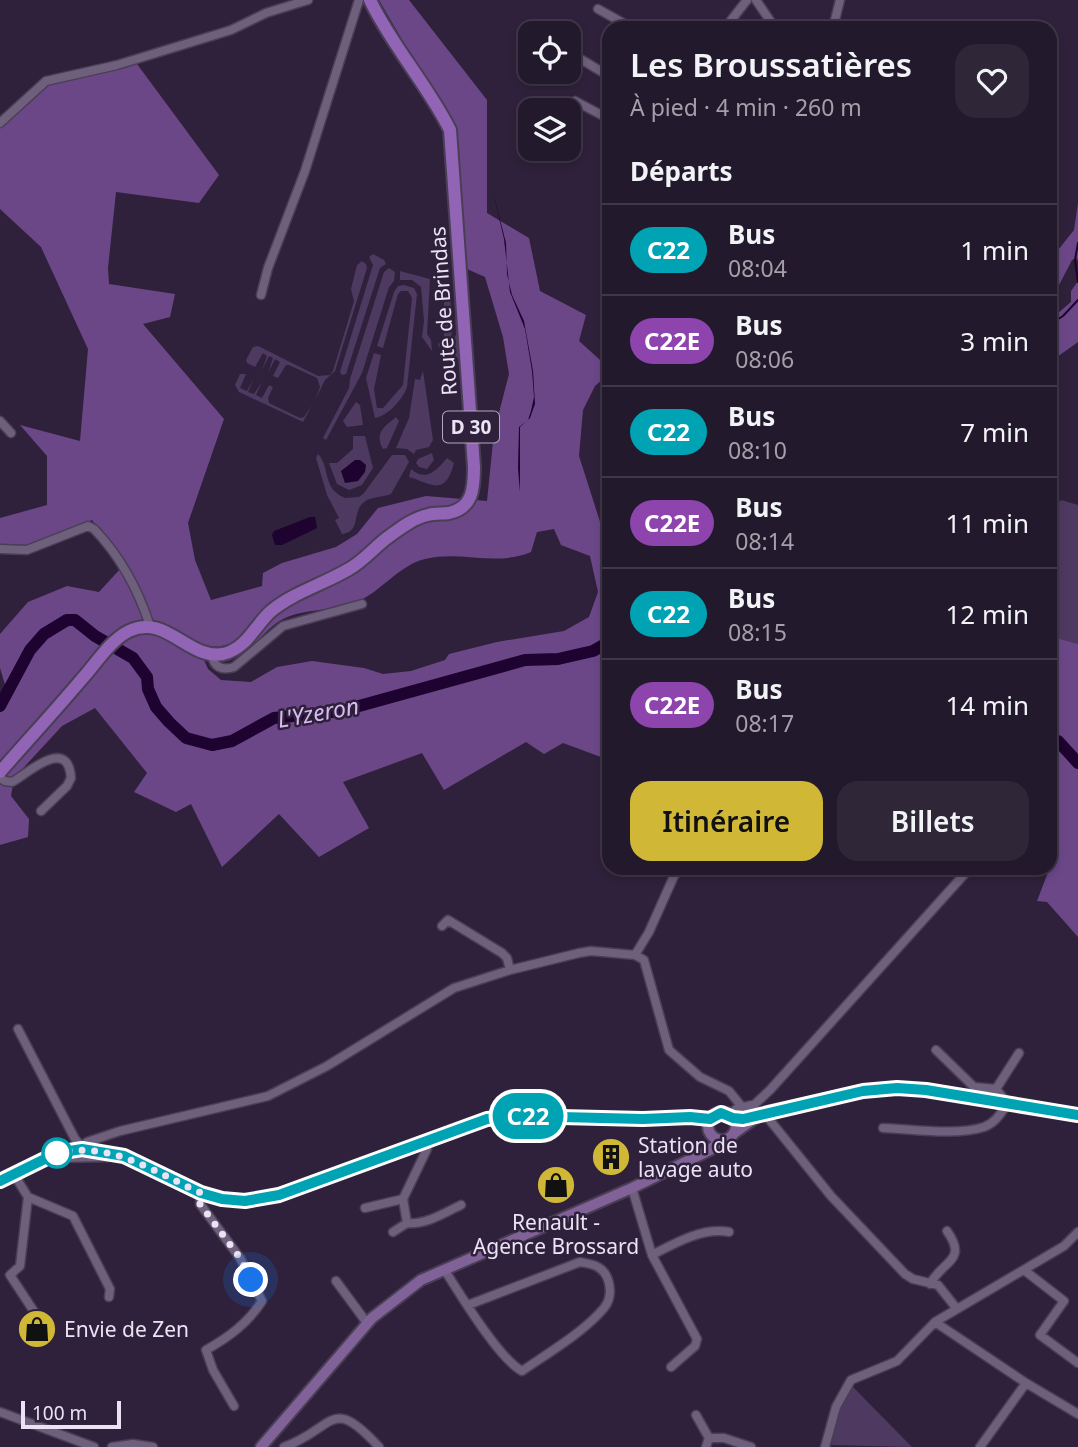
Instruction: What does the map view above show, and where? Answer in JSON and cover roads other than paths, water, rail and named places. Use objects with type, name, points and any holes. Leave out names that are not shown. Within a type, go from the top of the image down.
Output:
[{"type":"main road","name":"Route de Brindas","points":[[212,654],[224,654],[236,649],[269,613],[285,601],[353,567],[405,526],[428,515],[461,508],[471,499],[474,487],[450,130],[438,107],[386,31],[370,0]]},
{"type":"main road","points":[[0,772],[120,637],[141,626],[150,626],[212,654]]},
{"type":"main road","points":[[698,1154],[710,1134],[710,1119],[717,1114],[731,1117],[761,1115],[878,1089],[926,1090],[1078,1115]]},
{"type":"main road","points":[[261,1447],[367,1323],[421,1280],[632,1188],[709,1150],[761,1115]]},
{"type":"main road","points":[[731,1117],[735,1126],[733,1134]]},
{"type":"main road","points":[[710,1134],[721,1140]]},
{"type":"street","points":[[0,123],[46,81],[117,65],[231,30],[266,13],[308,0]]},
{"type":"street","points":[[261,296],[268,268],[305,172],[359,0]]},
{"type":"street","points":[[730,21],[747,0]]},
{"type":"street","points":[[755,0],[770,21]]},
{"type":"street","points":[[835,21],[840,0]]},
{"type":"street","points":[[598,9],[619,21]]},
{"type":"street","points":[[581,59],[602,72]]},
{"type":"street","points":[[581,103],[602,115]]},
{"type":"street","points":[[0,421],[11,433]]},
{"type":"street","points":[[0,549],[27,550],[88,526],[100,535],[122,563],[141,598],[150,626]]},
{"type":"street","points":[[212,654],[214,663],[226,670],[234,667],[283,626],[362,604]]},
{"type":"street","points":[[0,778],[12,782],[48,759],[58,758],[66,764],[71,778],[41,811]]},
{"type":"street","points":[[635,955],[649,932],[675,875]]},
{"type":"street","points":[[731,1117],[736,1109],[755,1104],[770,1090],[965,875]]},
{"type":"street","points":[[442,926],[448,920],[502,953],[507,958],[510,970]]},
{"type":"street","points":[[82,1151],[87,1142],[120,1131],[268,1096],[327,1066],[454,988],[510,970],[591,951],[635,955],[644,960],[669,1050],[700,1077],[729,1091],[742,1107]]},
{"type":"street","points":[[18,1029],[82,1151]]},
{"type":"street","points":[[883,1128],[951,1130],[986,1127],[1000,1115],[1007,1103],[996,1089],[974,1087],[936,1050]]},
{"type":"street","points":[[996,1089],[1019,1053]]},
{"type":"street","points":[[761,1115],[831,1196],[905,1274],[938,1286],[957,1309]]},
{"type":"street","points":[[0,1182],[13,1173],[57,1153],[113,1152],[201,1193],[222,1199],[245,1201],[279,1195],[466,1126],[504,1117],[710,1119]]},
{"type":"street","points":[[407,1223],[403,1199],[427,1149],[425,1141]]},
{"type":"street","points":[[13,1173],[28,1197],[74,1216],[110,1289],[109,1297]]},
{"type":"street","points":[[632,1188],[652,1255],[698,1339],[695,1346],[671,1367]]},
{"type":"street","points":[[201,1193],[200,1204],[240,1258],[262,1301],[252,1317],[241,1324],[233,1334],[206,1350],[213,1370],[234,1406]]},
{"type":"street","points":[[28,1197],[20,1266],[10,1275],[36,1313]]},
{"type":"street","points":[[365,1208],[403,1199]]},
{"type":"street","points":[[393,1232],[407,1223],[416,1224],[438,1217],[461,1205]]},
{"type":"street","points":[[652,1255],[687,1238],[718,1230],[729,1232]]},
{"type":"street","points":[[930,1284],[954,1258],[956,1252],[947,1231]]},
{"type":"street","points":[[825,1447],[836,1407],[851,1380],[897,1361],[934,1322],[1064,1246],[1078,1233]]},
{"type":"street","points":[[444,1269],[468,1305],[513,1366],[522,1371],[594,1318],[606,1306],[611,1292],[608,1279],[598,1266],[580,1262],[468,1305]]},
{"type":"street","points":[[1024,1270],[1064,1301],[1040,1335],[1078,1363]]},
{"type":"street","points":[[336,1281],[367,1323]]},
{"type":"street","points":[[934,1322],[1078,1414]]},
{"type":"street","points":[[980,1447],[1026,1383]]},
{"type":"street","points":[[0,1412],[94,1447]]},
{"type":"street","points":[[696,1415],[707,1443],[724,1438],[751,1447]]},
{"type":"street","points":[[284,1447],[315,1432],[330,1419],[344,1418],[355,1423],[379,1447]]},
{"type":"street","points":[[112,1447],[133,1444],[153,1447]]},
{"type":"waterway","points":[[1078,243],[1075,260],[1078,282]]},
{"type":"waterway","points":[[1057,320],[1078,300]]},
{"type":"waterway","name":"L'Yzeron","points":[[0,706],[30,650],[44,634],[67,620],[75,620],[95,636],[133,658],[147,677],[148,689],[156,707],[169,722],[186,738],[212,745],[232,741],[274,718],[341,711],[525,660],[558,659],[593,651],[602,646]]},
{"type":"waterway","name":"L'Yzeron","points":[[1057,741],[1078,763]]},
{"type":"place","name":"Station de lavage auto","points":[[611,1157]]},
{"type":"place","name":"Renault - Agence Brossard","points":[[556,1185]]},
{"type":"place","name":"Envie de Zen","points":[[37,1329]]}]
